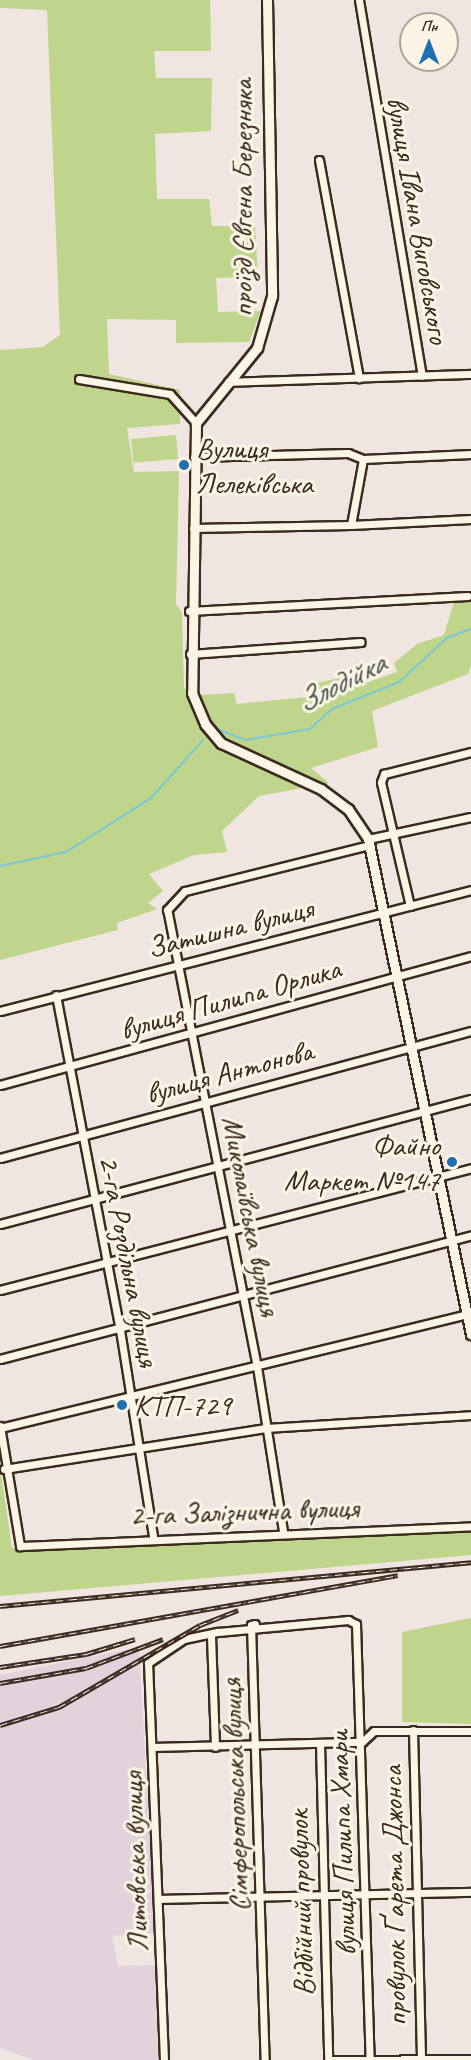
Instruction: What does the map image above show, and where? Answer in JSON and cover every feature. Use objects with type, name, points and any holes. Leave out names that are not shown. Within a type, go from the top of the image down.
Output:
[{"type":"street","name":"проїзд Євгена Березняка","points":[[196,423],[264,337],[272,296],[267,0]]},
{"type":"street","name":"вулиця Івана Виговського","points":[[359,0],[422,375]]},
{"type":"street","points":[[319,160],[359,378]]},
{"type":"street","points":[[227,382],[471,374]]},
{"type":"street","points":[[79,379],[170,394],[196,423],[188,654],[196,708],[221,743],[321,789],[348,808],[369,842],[386,911],[469,1313],[471,1334]]},
{"type":"street","points":[[194,457],[348,453],[363,459],[471,454]]},
{"type":"street","points":[[351,525],[363,459]]},
{"type":"street","points":[[193,528],[351,525],[471,519]]},
{"type":"street","points":[[189,611],[468,596]]},
{"type":"street","points":[[188,654],[361,642]]},
{"type":"street","points":[[410,906],[393,836],[384,774],[471,752]]},
{"type":"street","points":[[369,842],[471,817]]},
{"type":"street","name":"Миколаївська вулиця","points":[[283,1531],[257,1367],[207,1103],[167,910],[185,891],[369,842]]},
{"type":"street","name":"Затишна вулиця","points":[[0,1011],[471,890]]},
{"type":"street","name":"вулиця Пилипа Орлика","points":[[0,1085],[69,1068],[471,956]]},
{"type":"street","name":"2-га Роздільна вулиця","points":[[56,995],[120,1330],[153,1537]]},
{"type":"street","name":"вулиця Антонова","points":[[0,1158],[412,1045],[471,1031]]},
{"type":"street","points":[[0,1224],[94,1201],[471,1099]]},
{"type":"street","points":[[0,1290],[230,1233],[471,1168]]},
{"type":"street","points":[[0,1359],[243,1298],[471,1236]]},
{"type":"street","points":[[469,1313],[132,1399],[0,1427],[4,1469],[266,1428],[471,1415]]},
{"type":"street","name":"2-га Залізнична вулиця","points":[[4,1469],[20,1546],[283,1531],[471,1526]]},
{"type":"street","name":"вулиця Пилипа Хмари","points":[[251,1625],[356,1624],[367,1896],[370,2059]]},
{"type":"street","points":[[215,1747],[211,1636],[251,1625]]},
{"type":"street","name":"Сімферопольська вулиця","points":[[251,1625],[262,1897],[265,2060]]},
{"type":"street","name":"Литовська вулиця","points":[[164,2060],[160,1899],[148,1663],[184,1639],[211,1636]]},
{"type":"street","name":"провулок Ґарета Джонса","points":[[413,1730],[414,1894],[421,2059]]},
{"type":"street","points":[[152,1748],[362,1742],[374,1731],[471,1731]]},
{"type":"street","name":"Відбійний провулок","points":[[320,1744],[329,2060]]},
{"type":"street","points":[[160,1899],[471,1892]]},
{"type":"street","points":[[329,2060],[471,2059]]},
{"type":"shaded area","points":[[139,1647],[155,1933],[112,1936],[118,1966],[155,1965],[158,2060],[33,2060],[0,2048],[0,1675]]},
{"type":"green space","points":[[0,0],[210,0],[211,51],[154,51],[156,78],[212,78],[211,131],[155,134],[157,199],[209,199],[212,226],[255,226],[258,277],[216,278],[218,312],[261,311],[249,342],[176,343],[176,320],[107,319],[109,374],[180,390],[180,424],[127,428],[134,472],[179,471],[176,604],[182,613],[184,688],[200,695],[234,693],[237,704],[307,697],[306,685],[359,674],[362,684],[397,672],[394,663],[417,644],[444,635],[454,602],[471,596],[471,666],[468,674],[372,711],[378,747],[311,768],[329,783],[259,796],[222,831],[227,852],[194,855],[149,874],[163,891],[148,903],[157,909],[117,923],[118,930],[0,960],[0,350],[43,347],[60,335],[47,10],[0,8]]},
{"type":"green space","points":[[176,435],[178,459],[133,463],[131,439]]},
{"type":"green space","points":[[0,1466],[12,1548],[471,1528],[471,1555],[0,1596]]},
{"type":"green space","points":[[471,1618],[471,1724],[402,1722],[402,1632]]},
{"type":"waterway","name":"Злодійка","points":[[220,730],[245,740],[310,729],[332,709],[399,682],[447,638],[471,629]]},
{"type":"waterway","name":"Злодійка","points":[[0,866],[66,852],[151,798],[203,740]]},
{"type":"railway","points":[[0,1606],[471,1562]]},
{"type":"railway","points":[[0,1646],[398,1575]]},
{"type":"railway","points":[[0,1725],[59,1707],[200,1625],[238,1610]]},
{"type":"railway","points":[[0,1667],[86,1654],[135,1639]]},
{"type":"railway","points":[[0,1683],[86,1668],[163,1639]]},
{"type":"place","name":"Вулиця Лелеківська","points":[[184,465]]},
{"type":"place","name":"Файно Маркет №147","points":[[452,1162]]},
{"type":"place","name":"КТП-729","points":[[122,1405]]}]
